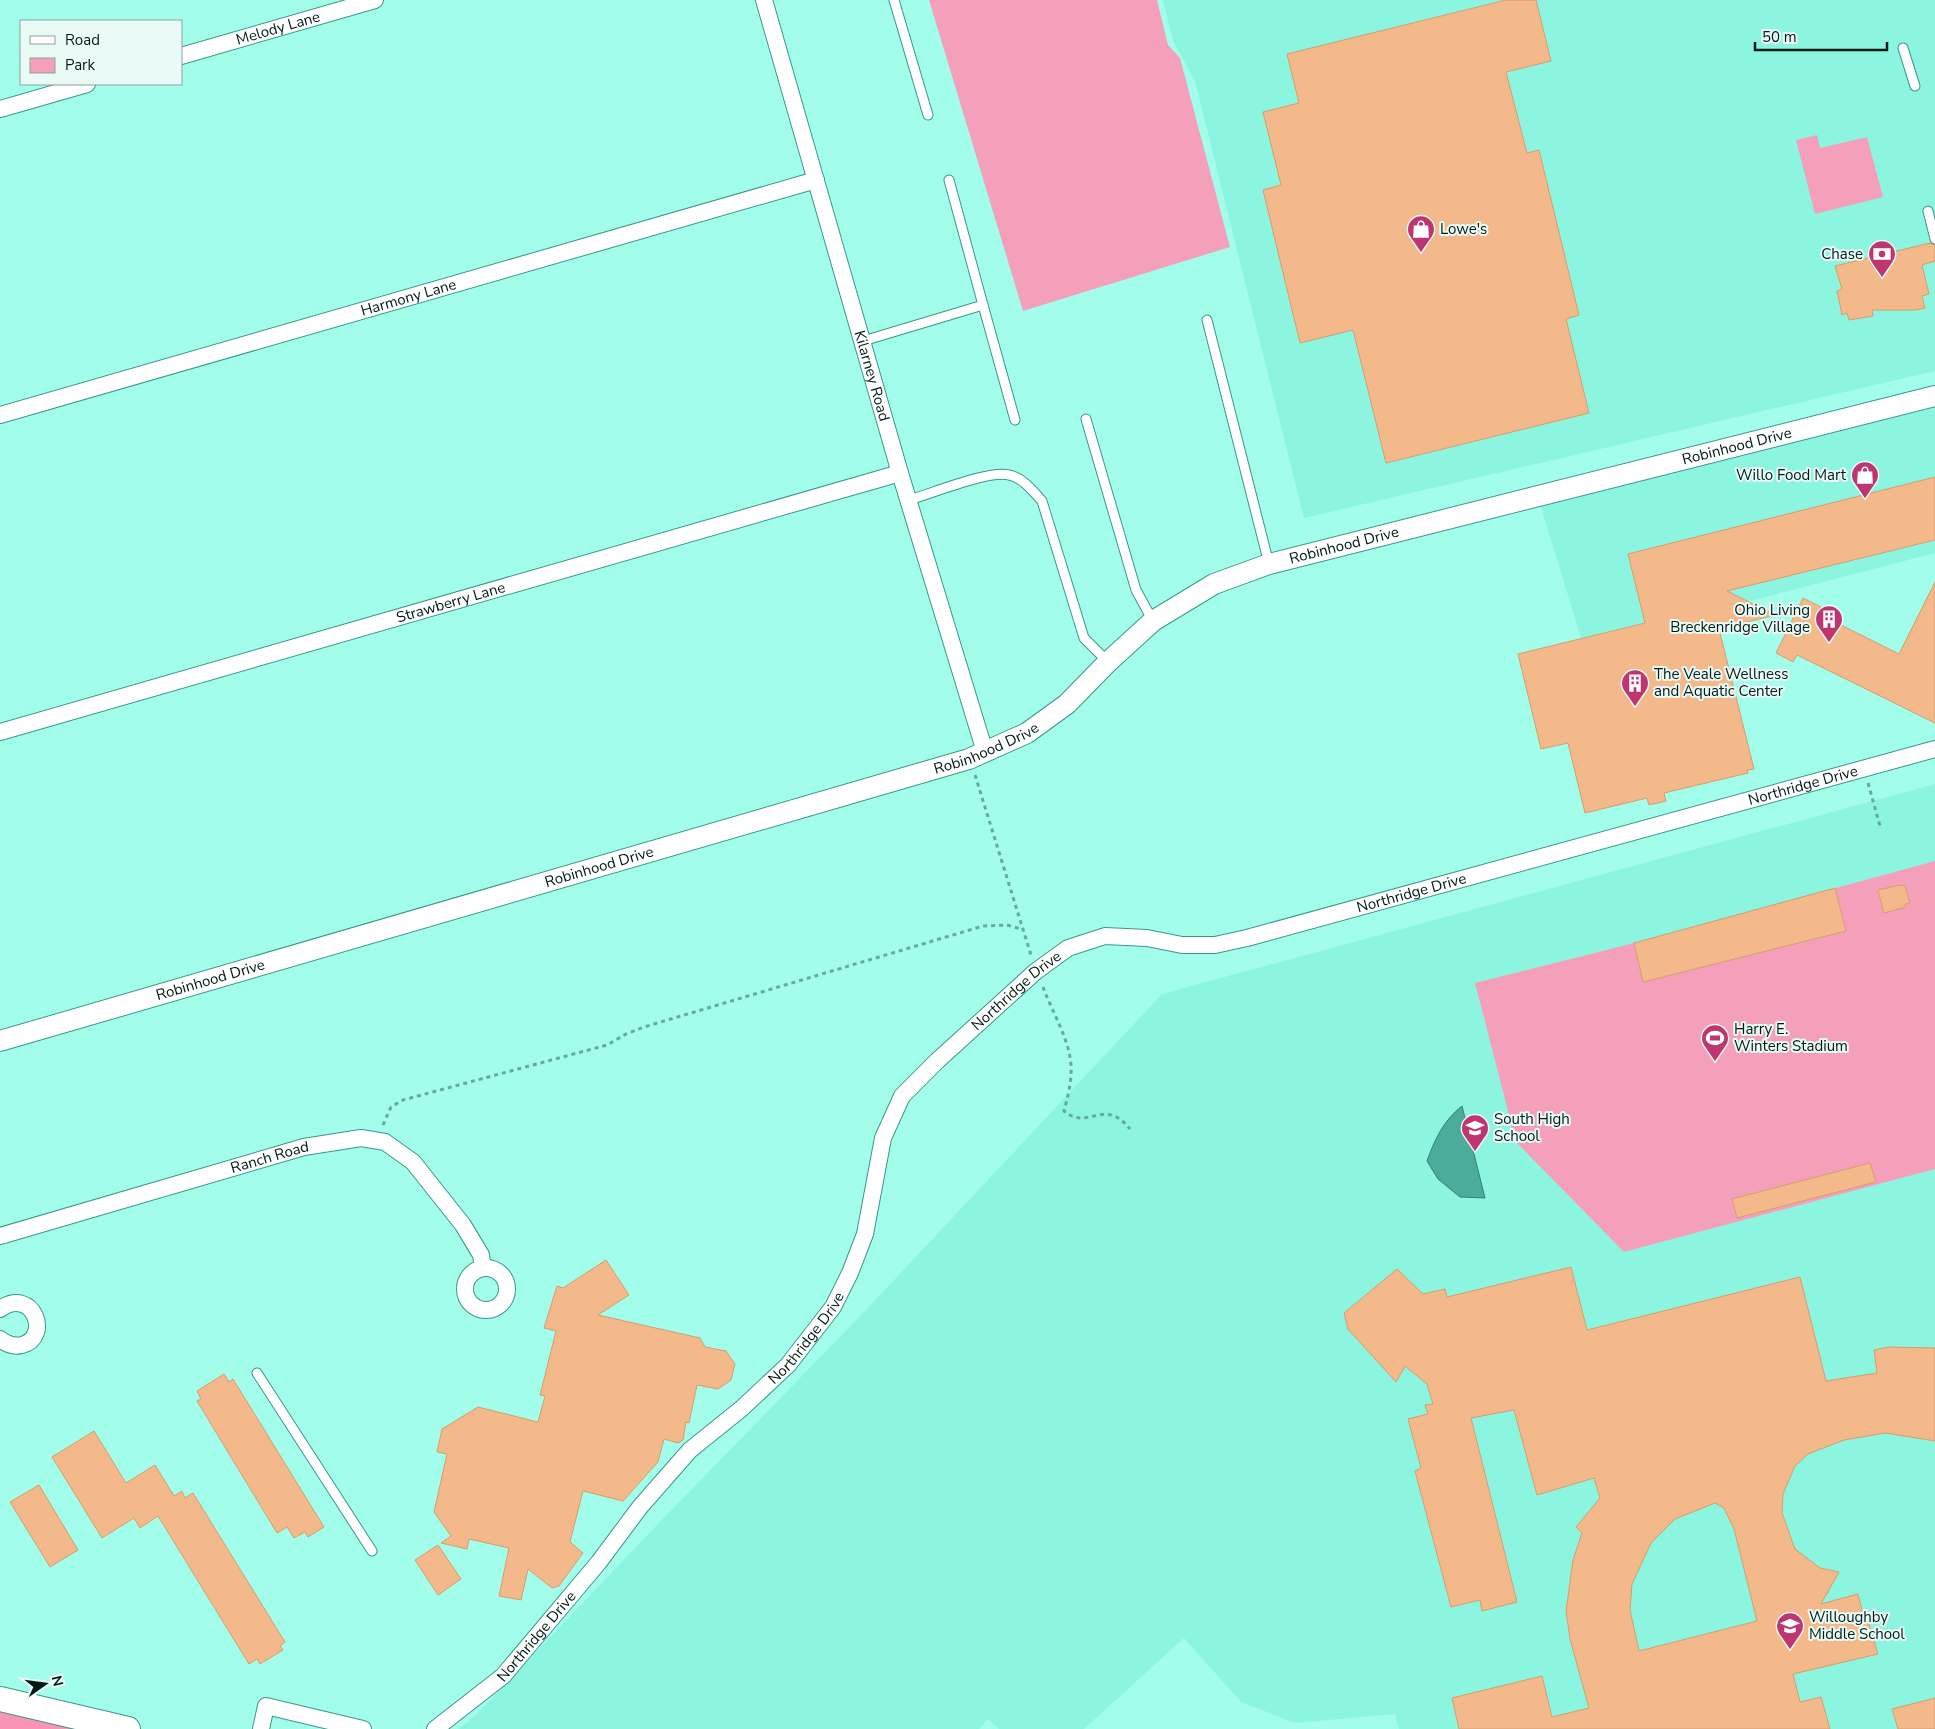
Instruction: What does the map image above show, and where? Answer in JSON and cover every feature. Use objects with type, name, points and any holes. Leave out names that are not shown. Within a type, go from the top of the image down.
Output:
[{"type":"main road","points":[[0,1699],[128,1729]]},
{"type":"street","name":"Melody Lane","points":[[182,56],[375,0]]},
{"type":"street","name":"Kilarney Road","points":[[764,0],[900,473],[985,752]]},
{"type":"street","points":[[0,109],[84,85]]},
{"type":"street","name":"Harmony Lane","points":[[0,415],[816,180]]},
{"type":"street","name":"Robinhood Drive","points":[[0,1041],[969,759],[1027,732],[1067,704],[1108,662],[1154,621],[1214,584],[1269,564],[1935,396]]},
{"type":"street","name":"Strawberry Lane","points":[[0,732],[900,473]]},
{"type":"street","name":"Northridge Drive","points":[[435,1729],[503,1676],[599,1562],[640,1506],[690,1450],[741,1409],[788,1365],[833,1306],[850,1273],[865,1234],[884,1138],[902,1096],[936,1062],[1035,972],[1068,948],[1105,936],[1147,938],[1182,945],[1215,945],[1935,749]]},
{"type":"street","name":"Ranch Road","points":[[0,1236],[304,1147],[362,1138],[380,1140],[413,1162],[463,1225],[481,1255],[483,1268]]},
{"type":"street","points":[[0,1309],[15,1302],[23,1304],[35,1315],[37,1323],[32,1339],[25,1344],[8,1344],[0,1339]]},
{"type":"street","points":[[261,1729],[266,1706],[363,1729]]},
{"type":"lane","points":[[894,0],[928,115]]},
{"type":"lane","points":[[1903,48],[1915,86]]},
{"type":"lane","points":[[949,180],[1014,420]]},
{"type":"lane","points":[[1928,212],[1935,239]]},
{"type":"lane","points":[[863,341],[983,306]]},
{"type":"lane","points":[[1207,320],[1269,564]]},
{"type":"lane","points":[[1086,419],[1136,590],[1154,621]]},
{"type":"lane","points":[[909,500],[993,475],[1010,475],[1029,486],[1042,501],[1084,638],[1108,662]]},
{"type":"lane","points":[[257,1373],[372,1551]]},
{"type":"path","points":[[1864,768],[1880,826]]},
{"type":"path","points":[[380,1140],[391,1107],[403,1100],[607,1045],[626,1034],[644,1027],[974,929],[1007,925],[1021,929]]},
{"type":"shaded area","points":[[1163,0],[1935,0],[1935,371],[1304,518],[1195,81],[1173,41]]},
{"type":"shaded area","points":[[1935,407],[1935,553],[1715,610],[1713,606],[1581,638],[1540,504]]},
{"type":"shaded area","name":"South High School","points":[[1935,784],[1935,1729],[1399,1729],[1395,1714],[1295,1723],[1241,1702],[1184,1638],[1084,1729],[999,1729],[988,1719],[979,1729],[458,1729],[475,1716],[866,1310],[1162,994]]},
{"type":"shaded area","points":[[0,1699],[128,1729],[0,1729]]},
{"type":"green space","points":[[929,0],[1157,0],[1168,45],[1180,58],[1230,247],[1023,311]]},
{"type":"green space","points":[[1817,135],[1820,148],[1867,137],[1883,197],[1815,214],[1796,140]]},
{"type":"green space","name":"Harry E. Winters Stadium","points":[[1935,861],[1935,1169],[1624,1252],[1516,1142],[1475,983],[1634,943]]},
{"type":"water","points":[[1462,1106],[1485,1198],[1460,1197],[1438,1179],[1427,1161],[1440,1131]]},
{"type":"building","name":"Lowe's","points":[[1506,0],[1536,0],[1551,61],[1506,72],[1527,153],[1539,150],[1579,315],[1566,319],[1589,413],[1386,463],[1353,330],[1300,343],[1263,190],[1281,185],[1263,112],[1299,103],[1287,54]]},
{"type":"building","name":"Chase","points":[[1930,243],[1935,245],[1935,261],[1922,265],[1929,294],[1922,296],[1925,308],[1916,310],[1872,310],[1873,316],[1849,320],[1847,313],[1842,315],[1837,291],[1842,289],[1835,266]]},
{"type":"building","name":"The Veale Wellness and Aquatic Center","points":[[1935,477],[1935,540],[1727,591],[1775,615],[1719,629],[1754,769],[1747,770],[1748,773],[1664,793],[1666,801],[1649,805],[1647,798],[1585,813],[1568,743],[1541,749],[1518,654],[1645,623],[1628,554]]},
{"type":"building","name":"Ohio Living Breckenridge Village","points":[[1935,582],[1935,723],[1797,655],[1793,662],[1776,653],[1803,598],[1821,607],[1817,613],[1899,654]]},
{"type":"building","points":[[1900,885],[1905,886],[1910,903],[1905,904],[1906,907],[1884,913],[1878,890]]},
{"type":"building","points":[[1835,888],[1846,931],[1643,982],[1634,943]]},
{"type":"building","points":[[1870,1163],[1876,1182],[1737,1218],[1732,1199]]},
{"type":"building","points":[[606,1260],[629,1295],[598,1315],[700,1338],[705,1347],[726,1351],[735,1364],[731,1380],[718,1389],[697,1385],[689,1423],[686,1422],[683,1440],[678,1443],[664,1439],[658,1462],[623,1501],[583,1491],[570,1542],[583,1553],[559,1586],[552,1588],[528,1569],[521,1600],[499,1596],[509,1548],[469,1539],[467,1549],[441,1543],[451,1536],[434,1512],[447,1454],[437,1452],[442,1429],[478,1407],[538,1422],[545,1396],[540,1395],[556,1331],[544,1328],[557,1286],[563,1288]]},
{"type":"building","points":[[1571,1267],[1587,1330],[1800,1277],[1826,1381],[1877,1373],[1874,1350],[1889,1347],[1935,1348],[1935,1441],[1885,1433],[1844,1440],[1808,1454],[1795,1466],[1783,1494],[1782,1513],[1795,1549],[1820,1568],[1839,1572],[1821,1604],[1858,1594],[1865,1622],[1868,1621],[1878,1654],[1793,1674],[1800,1702],[1821,1697],[1830,1729],[1459,1729],[1452,1698],[1542,1676],[1552,1717],[1589,1708],[1570,1639],[1566,1611],[1573,1560],[1582,1533],[1576,1527],[1600,1498],[1594,1478],[1537,1495],[1514,1410],[1471,1418],[1517,1602],[1482,1611],[1480,1600],[1451,1607],[1415,1471],[1421,1468],[1408,1419],[1428,1414],[1425,1405],[1433,1404],[1427,1384],[1405,1366],[1396,1382],[1348,1329],[1344,1313],[1397,1269],[1423,1294],[1445,1289],[1447,1297]],"holes":[[[1715,1503],[1724,1508],[1734,1529],[1757,1621],[1639,1651],[1630,1610],[1632,1584],[1651,1543],[1675,1519]]]},
{"type":"building","points":[[224,1374],[229,1382],[233,1379],[324,1527],[308,1537],[305,1532],[294,1538],[287,1527],[277,1533],[197,1401],[201,1399],[197,1391]]},
{"type":"building","points":[[94,1431],[126,1483],[155,1465],[174,1496],[182,1491],[185,1498],[193,1493],[285,1642],[280,1646],[283,1650],[260,1664],[257,1659],[249,1664],[158,1516],[140,1528],[134,1518],[102,1538],[52,1457]]},
{"type":"building","points":[[39,1485],[78,1550],[50,1567],[10,1502]]},
{"type":"building","points":[[438,1545],[461,1579],[438,1595],[415,1560]]},
{"type":"building","points":[[1935,1698],[1935,1729],[1898,1729],[1892,1709]]},
{"type":"place","name":"Lowe's","points":[[1421,253]]},
{"type":"place","name":"Chase","points":[[1882,278]]},
{"type":"place","name":"Willo Food Mart","points":[[1865,499]]},
{"type":"place","name":"Ohio Living Breckenridge Village","points":[[1829,643]]},
{"type":"place","name":"The Veale Wellness and Aquatic Center","points":[[1635,707]]},
{"type":"place","name":"Harry E. Winters Stadium","points":[[1715,1062]]},
{"type":"place","name":"South High School","points":[[1475,1152]]},
{"type":"place","name":"Willoughby Middle School","points":[[1790,1650]]}]
